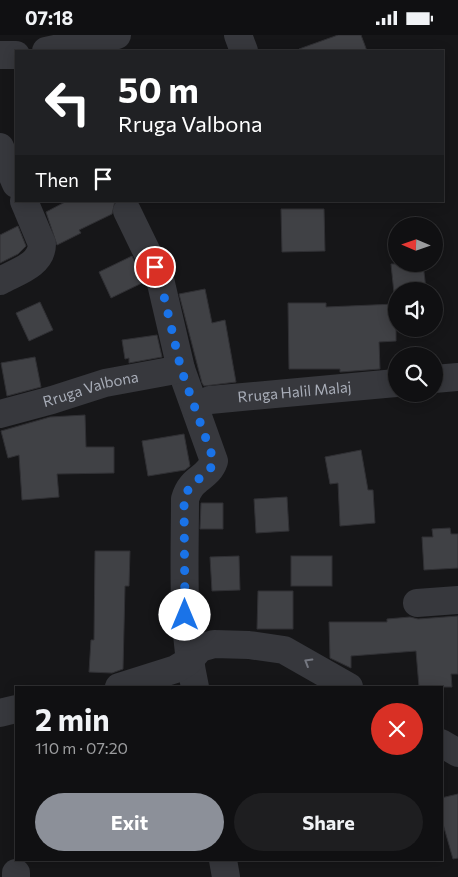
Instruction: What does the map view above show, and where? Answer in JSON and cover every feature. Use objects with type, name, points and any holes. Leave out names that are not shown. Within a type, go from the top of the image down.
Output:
[{"type":"street","points":[[50,50],[117,35]]},
{"type":"street","points":[[238,35],[244,50]]},
{"type":"street","points":[[0,55],[15,55]]},
{"type":"street","points":[[0,147],[15,182]]},
{"type":"street","points":[[0,281],[35,262],[42,251],[42,244],[24,202]]},
{"type":"street","points":[[128,211],[160,279],[181,369],[214,461],[212,469],[188,488],[184,499],[185,615],[188,661],[195,686]]},
{"type":"street","name":"Rruga Valbona","points":[[0,414],[52,401],[131,377],[181,369]]},
{"type":"street","points":[[443,378],[458,377]]},
{"type":"street","name":"Rruga Halil Malaj","points":[[195,406],[210,400],[388,384]]},
{"type":"street","points":[[417,603],[458,600]]},
{"type":"street","points":[[123,686],[176,669],[188,661],[200,648],[214,644],[274,647],[294,654],[347,686]]},
{"type":"street","points":[[0,713],[15,709]]},
{"type":"street","points":[[443,744],[458,753]]},
{"type":"street","points":[[224,861],[226,877]]},
{"type":"building","points":[[338,35],[361,35],[367,50],[300,50]]},
{"type":"building","points":[[65,202],[115,202],[112,214],[79,230],[81,233],[57,245],[46,212]]},
{"type":"building","points":[[281,209],[324,209],[325,251],[282,252]]},
{"type":"building","points":[[18,226],[26,246],[18,254],[0,263],[0,235]]},
{"type":"building","points":[[132,256],[144,282],[111,298],[99,272]]},
{"type":"building","points":[[392,273],[424,273],[425,282],[393,282]]},
{"type":"building","points":[[205,289],[212,323],[225,320],[236,382],[204,386],[202,383],[179,294]]},
{"type":"building","points":[[40,302],[53,330],[29,341],[16,313]]},
{"type":"building","points":[[288,303],[326,303],[326,307],[388,304],[388,337],[396,337],[396,341],[379,342],[380,369],[340,372],[340,369],[289,369]]},
{"type":"building","points":[[157,335],[162,357],[129,363],[129,358],[125,359],[122,340]]},
{"type":"building","points":[[35,357],[41,387],[7,396],[1,363]]},
{"type":"building","points":[[85,415],[86,447],[114,447],[114,473],[57,474],[59,497],[22,500],[19,455],[8,458],[1,431],[50,417]]},
{"type":"building","points":[[184,434],[190,466],[185,470],[148,476],[142,441]]},
{"type":"building","points":[[361,450],[368,490],[373,490],[375,523],[340,526],[338,483],[330,484],[325,457]]},
{"type":"building","points":[[287,497],[289,531],[256,533],[254,499]]},
{"type":"building","points":[[201,503],[223,503],[223,529],[200,529]]},
{"type":"building","points":[[450,528],[451,534],[458,534],[458,568],[424,570],[422,537],[433,537],[432,529]]},
{"type":"building","points":[[95,551],[130,551],[129,586],[125,586],[123,669],[112,673],[89,672],[91,640],[94,640]]},
{"type":"building","points":[[239,556],[240,590],[212,591],[210,557]]},
{"type":"building","points":[[291,556],[332,556],[332,586],[291,586]]},
{"type":"building","points":[[258,591],[293,591],[293,629],[257,629]]},
{"type":"building","points":[[458,616],[458,674],[451,674],[452,687],[419,686],[416,651],[351,656],[351,668],[330,658],[329,622],[387,622],[387,619],[410,617],[418,619]]},
{"type":"building","points":[[458,794],[458,858],[453,859],[443,824],[443,798]]},
{"type":"route","points":[[155,267],[160,279],[181,369],[214,461],[212,469],[188,488],[184,499],[185,615]]}]
